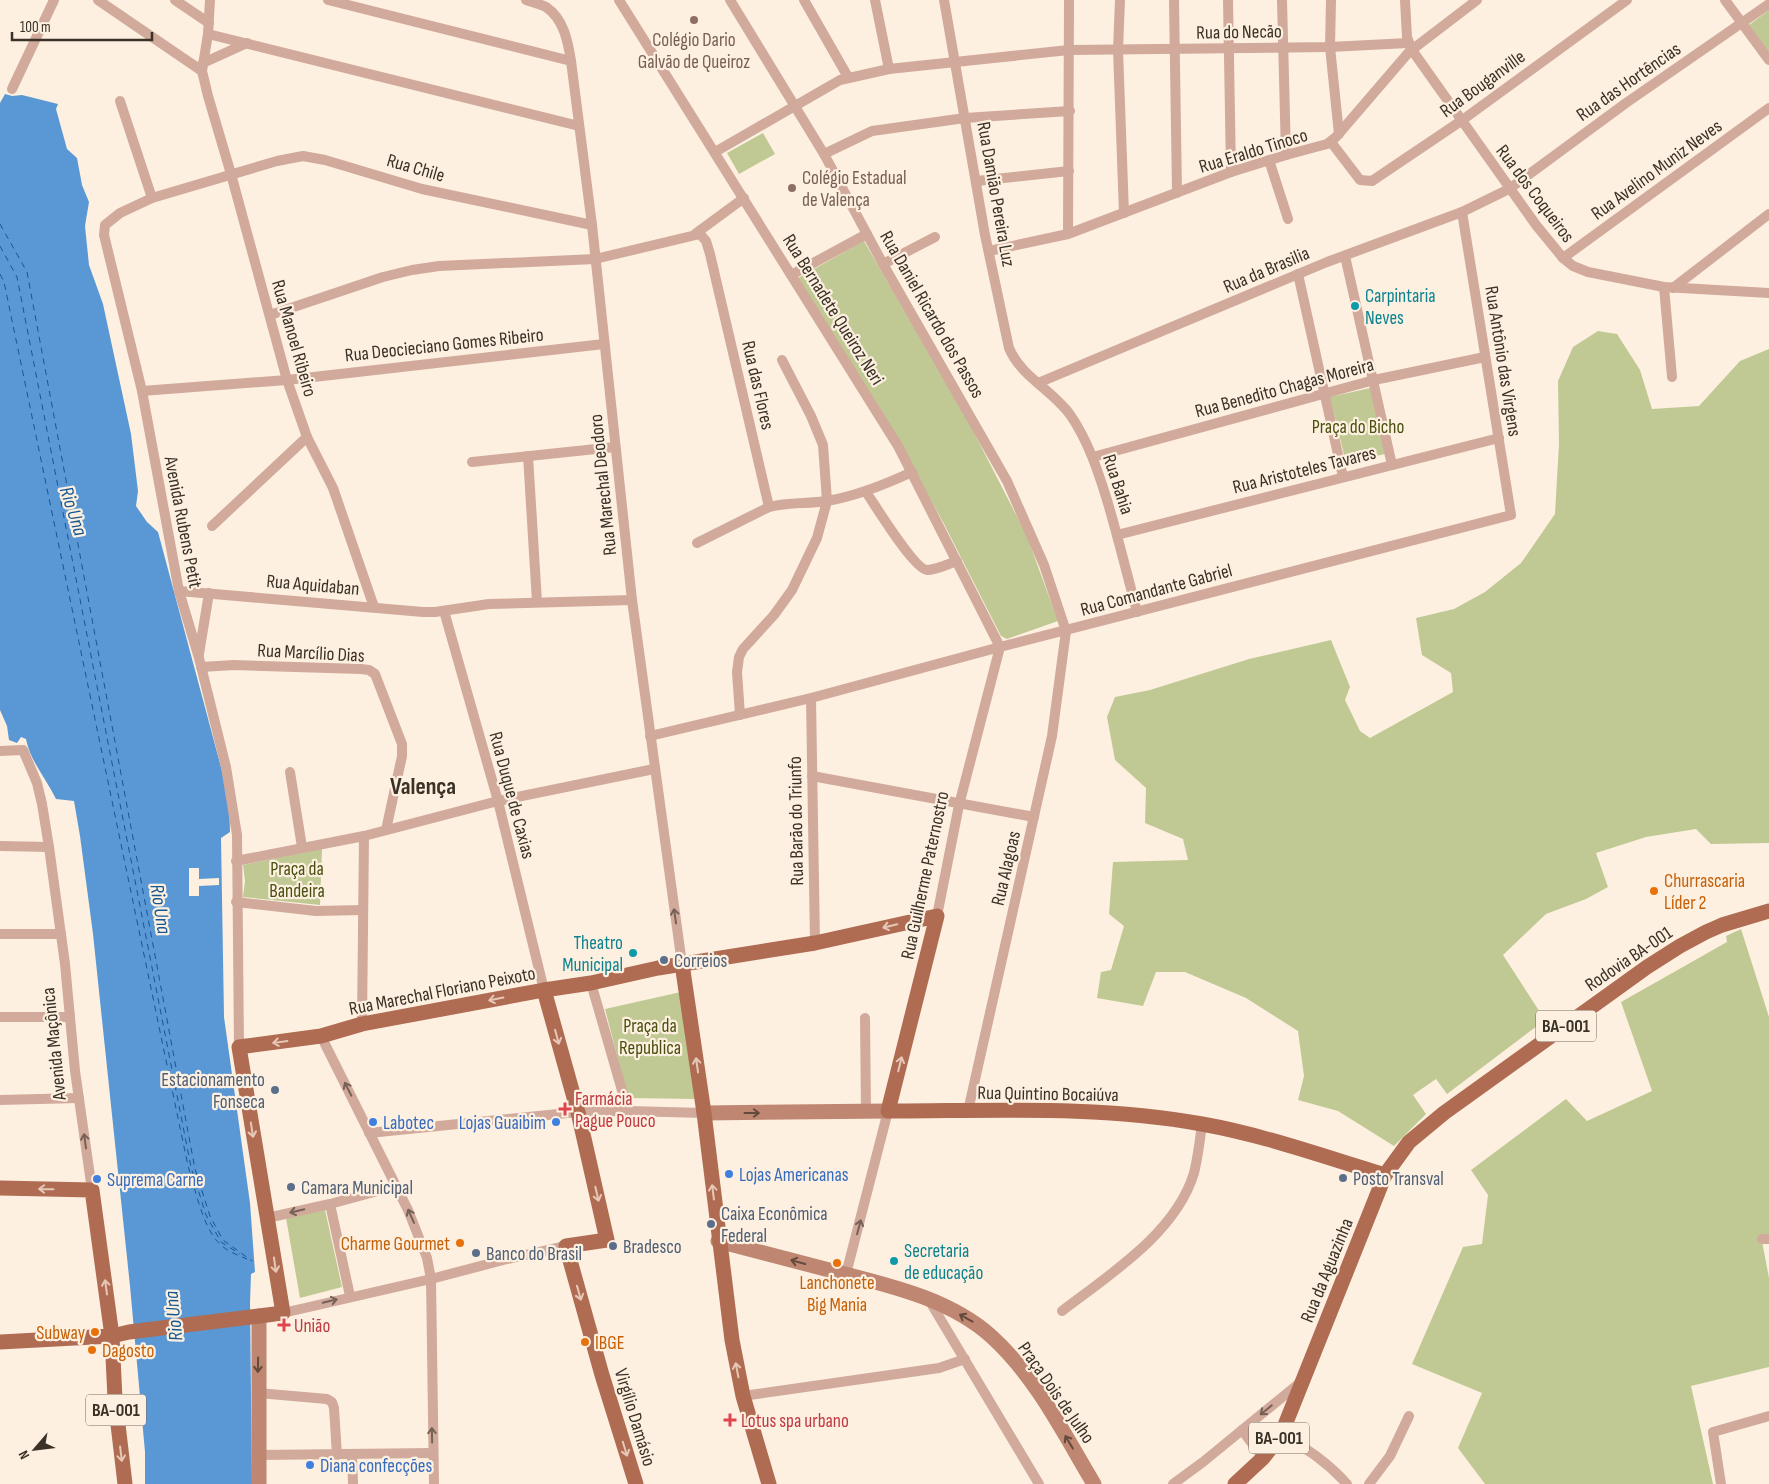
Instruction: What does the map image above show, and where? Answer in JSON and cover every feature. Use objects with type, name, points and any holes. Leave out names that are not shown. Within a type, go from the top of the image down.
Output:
[{"type":"main road","name":"Rodovia BA-001","points":[[1385,1175],[1410,1142],[1437,1119],[1647,967],[1706,932],[1769,910]]},
{"type":"main road","name":"Rua Marechal Floriano Peixoto","points":[[239,1047],[321,1036],[362,1024],[591,983],[658,968],[815,943],[938,916]]},
{"type":"main road","name":"Rua Guilherme Paternostro","points":[[888,1112],[938,916]]},
{"type":"main road","points":[[682,964],[704,1113],[718,1241],[732,1340],[742,1396],[769,1484]]},
{"type":"main road","points":[[544,990],[578,1112],[607,1240],[566,1246]]},
{"type":"main road","points":[[0,1342],[112,1336],[129,1332],[282,1313],[239,1047]]},
{"type":"main road","name":"Rua Quintino Bocaiúva","points":[[888,1112],[968,1111],[1128,1114],[1202,1124],[1271,1140],[1385,1175]]},
{"type":"main road","name":"Rua da Aguazinha","points":[[1304,1379],[1385,1175]]},
{"type":"main road","points":[[0,1188],[92,1190]]},
{"type":"main road","name":"Avenida Maçônica","points":[[92,1190],[112,1336]]},
{"type":"main road","name":"Virgílio Damásio","points":[[566,1246],[602,1375],[636,1484]]},
{"type":"main road","name":"BA-001","points":[[112,1336],[115,1399],[125,1484]]},
{"type":"main road","name":"BA-001","points":[[1235,1484],[1274,1447],[1281,1435],[1304,1379]]},
{"type":"street","points":[[12,89],[54,0]]},
{"type":"street","points":[[98,0],[203,67]]},
{"type":"street","points":[[175,0],[209,28],[247,43],[579,126]]},
{"type":"street","points":[[203,67],[209,28],[210,0]]},
{"type":"street","points":[[328,0],[571,61]]},
{"type":"street","name":"Rua Marechal Deodoro","points":[[526,0],[546,7],[555,17],[567,37],[571,61],[592,226],[632,600],[682,964]]},
{"type":"street","name":"Rua Bernadete Queiroz Neri","points":[[619,0],[898,446],[1000,647]]},
{"type":"street","name":"Rua Daniel Ricardo dos Passos","points":[[730,0],[824,154],[883,264],[1007,481],[1044,565],[1066,631]]},
{"type":"street","points":[[804,0],[848,77]]},
{"type":"street","points":[[875,0],[889,69]]},
{"type":"street","name":"Rua Damião Pereira Luz","points":[[944,0],[985,235],[1009,348],[1018,364],[1038,383]]},
{"type":"street","points":[[1068,234],[1069,0]]},
{"type":"street","points":[[1120,0],[1118,50],[1124,213]]},
{"type":"street","points":[[1174,0],[1177,193]]},
{"type":"street","points":[[1228,0],[1227,48],[1230,172]]},
{"type":"street","points":[[1282,0],[1286,155]]},
{"type":"street","points":[[1331,0],[1330,47],[1339,134]]},
{"type":"street","points":[[1405,0],[1406,28],[1410,46]]},
{"type":"street","name":"Rua Bouganville","points":[[1331,142],[1362,181],[1372,181],[1461,121],[1627,0]]},
{"type":"street","points":[[1725,0],[1769,60]]},
{"type":"street","name":"Rua Eraldo Tinoco","points":[[989,251],[1068,234],[1230,172],[1320,147],[1331,142],[1410,46],[1476,1]]},
{"type":"street","name":"Rua das Hortências","points":[[1509,189],[1626,103],[1769,4]]},
{"type":"street","points":[[203,67],[247,43]]},
{"type":"street","name":"Rua do Necão","points":[[715,152],[794,107],[828,85],[848,77],[889,69],[1069,50],[1410,46]]},
{"type":"street","name":"Rua dos Coqueiros","points":[[1410,46],[1509,189],[1563,258],[1573,266],[1588,272],[1668,287],[1769,294]]},
{"type":"street","name":"Rua Manoel Ribeiro","points":[[203,67],[208,96],[287,380],[307,437],[332,488],[374,607]]},
{"type":"street","points":[[120,101],[152,198]]},
{"type":"street","name":"Rua Avelino Muniz Neves","points":[[1563,258],[1769,108]]},
{"type":"street","points":[[824,154],[872,131],[965,118],[1070,111]]},
{"type":"street","name":"Rua Chile","points":[[104,235],[105,226],[111,219],[152,198],[277,161],[312,157],[422,189],[592,226]]},
{"type":"street","points":[[1269,160],[1288,219]]},
{"type":"street","points":[[977,181],[1069,171]]},
{"type":"street","name":"Rua da Brasilia","points":[[1038,383],[1298,274],[1462,212],[1509,189]]},
{"type":"street","points":[[270,315],[384,276],[412,270],[439,266],[595,259],[695,234],[744,198]]},
{"type":"street","name":"Rua Antônio das Virgens","points":[[1462,212],[1510,515]]},
{"type":"street","points":[[1672,377],[1668,287],[1769,214]]},
{"type":"street","name":"Rua das Flores","points":[[695,234],[702,235],[710,254],[769,507]]},
{"type":"street","points":[[791,275],[867,234]]},
{"type":"street","name":"Avenida Rubens Petit","points":[[104,235],[142,391],[179,591],[200,662],[226,767],[237,835],[236,861]]},
{"type":"street","points":[[883,264],[935,237]]},
{"type":"street","points":[[1345,256],[1392,465]]},
{"type":"street","points":[[1298,274],[1343,478]]},
{"type":"street","name":"Rua Deocieciano Gomes Ribeiro","points":[[142,391],[287,380],[604,344]]},
{"type":"street","name":"Rua Benedito Chagas Moreira","points":[[1093,458],[1374,380],[1485,357]]},
{"type":"street","points":[[740,715],[737,672],[739,657],[792,590],[817,538],[827,501],[823,445],[811,416],[782,360]]},
{"type":"street","name":"Rua Bahia","points":[[1038,383],[1062,404],[1071,416],[1093,458],[1117,535],[1137,612]]},
{"type":"street","points":[[212,526],[307,437]]},
{"type":"street","name":"Rua Aristoteles Tavares","points":[[1117,535],[1498,438]]},
{"type":"street","points":[[472,462],[615,447]]},
{"type":"street","points":[[528,456],[538,602]]},
{"type":"street","points":[[697,543],[769,507],[780,504],[827,501],[866,492],[912,472]]},
{"type":"street","points":[[866,492],[905,549],[922,568],[930,570],[957,561]]},
{"type":"street","name":"Rua Comandante Gabriel","points":[[650,736],[811,698],[1510,515]]},
{"type":"street","name":"Rua Aquidaban","points":[[179,591],[423,612],[444,611],[489,604],[632,600]]},
{"type":"street","name":"Avenida Rubens Petit","points":[[200,662],[209,593]]},
{"type":"street","name":"Rua Duque de Caxias","points":[[444,611],[498,801],[544,990]]},
{"type":"street","name":"Rua Alagoas","points":[[968,1111],[1052,736],[1066,631]]},
{"type":"street","name":"Rua Guilherme Paternostro","points":[[938,916],[959,804],[1000,647]]},
{"type":"street","name":"Rua Marcílio Dias","points":[[200,662],[371,671],[378,681],[402,744],[401,762],[386,830]]},
{"type":"street","name":"Rua Barão do Triunfo","points":[[811,698],[815,943]]},
{"type":"street","name":"Avenida Maçônica","points":[[0,751],[23,750],[37,784],[42,804],[61,934],[79,1098],[92,1190]]},
{"type":"street","points":[[239,1047],[236,861],[364,836],[498,801],[654,769]]},
{"type":"street","points":[[290,772],[302,848]]},
{"type":"street","points":[[812,776],[1034,818]]},
{"type":"street","points":[[362,1024],[364,836]]},
{"type":"street","points":[[0,846],[49,847]]},
{"type":"street","points":[[236,902],[316,911],[363,910]]},
{"type":"street","points":[[0,934],[61,934]]},
{"type":"street","points":[[591,983],[628,1110]]},
{"type":"street","points":[[0,1017],[70,1017]]},
{"type":"street","points":[[865,1018],[866,1113]]},
{"type":"street","points":[[321,1036],[419,1234],[427,1258],[431,1278],[432,1453],[434,1484]]},
{"type":"street","points":[[0,1100],[79,1098]]},
{"type":"street","points":[[369,1133],[578,1112],[628,1110],[704,1113]]},
{"type":"street","points":[[846,1274],[888,1112]]},
{"type":"street","name":"Rua Quintino Bocaiúva","points":[[704,1113],[888,1112]]},
{"type":"street","points":[[1062,1311],[1133,1256],[1171,1217],[1194,1174],[1202,1124]]},
{"type":"street","points":[[266,1218],[330,1204],[396,1186]]},
{"type":"street","points":[[330,1204],[350,1296]]},
{"type":"street","name":"Praça Dois de Julho","points":[[718,1241],[891,1286],[929,1300],[970,1320],[994,1339],[1014,1361],[1044,1402],[1094,1484]]},
{"type":"street","points":[[282,1313],[431,1278],[506,1258],[566,1246]]},
{"type":"street","points":[[929,1300],[1039,1484]]},
{"type":"street","points":[[256,1317],[259,1484]]},
{"type":"street","points":[[742,1396],[939,1368],[965,1360]]},
{"type":"street","name":"BA-001","points":[[1172,1484],[1304,1379]]},
{"type":"street","points":[[258,1393],[327,1399],[332,1402],[334,1408],[336,1455]]},
{"type":"street","points":[[1369,1484],[1390,1456],[1409,1416]]},
{"type":"street","points":[[1721,1484],[1713,1432],[1769,1416]]},
{"type":"street","points":[[1242,1430],[1263,1458]]},
{"type":"street","points":[[1281,1435],[1315,1454],[1347,1484]]},
{"type":"street","points":[[259,1455],[432,1453]]},
{"type":"street","points":[[352,1455],[353,1484]]},
{"type":"green space","points":[[1769,10],[1769,52],[1749,25]]},
{"type":"green space","points":[[763,133],[775,154],[739,174],[727,153]]},
{"type":"green space","points":[[864,241],[969,423],[1026,534],[1058,621],[1007,639],[1001,636],[944,524],[885,417],[798,278]]},
{"type":"green space","points":[[1598,331],[1617,334],[1640,370],[1652,409],[1699,406],[1740,361],[1769,349],[1769,843],[1711,844],[1696,829],[1646,837],[1596,853],[1608,887],[1586,899],[1546,914],[1503,955],[1545,1020],[1447,1094],[1436,1079],[1413,1095],[1426,1114],[1394,1146],[1338,1111],[1298,1100],[1304,1076],[1298,1031],[1246,998],[1185,972],[1156,972],[1143,1006],[1097,998],[1101,972],[1111,970],[1124,926],[1109,914],[1113,862],[1188,860],[1183,839],[1145,823],[1146,788],[1115,760],[1107,717],[1115,697],[1150,690],[1249,659],[1331,640],[1350,687],[1345,700],[1360,731],[1370,738],[1453,692],[1451,673],[1422,655],[1416,618],[1454,609],[1485,592],[1521,563],[1555,514],[1559,444],[1558,381],[1573,347]]},
{"type":"green space","name":"Praça do Bicho","points":[[1370,388],[1385,454],[1346,463],[1330,397]]},
{"type":"green space","name":"Praça da Bandeira","points":[[322,848],[320,905],[243,897],[245,881],[243,865]]},
{"type":"green space","points":[[1741,929],[1769,1017],[1769,1240],[1762,1241],[1769,1278],[1769,1367],[1691,1386],[1713,1484],[1485,1484],[1458,1448],[1482,1393],[1412,1364],[1463,1247],[1482,1244],[1488,1195],[1471,1170],[1566,1099],[1587,1121],[1652,1091],[1621,1002],[1727,942],[1726,936]]},
{"type":"green space","name":"Praça da Republica","points":[[681,992],[697,1099],[628,1098],[605,1009]]},
{"type":"green space","points":[[325,1210],[342,1287],[300,1298],[286,1218]]},
{"type":"water","name":"Rio Una","points":[[5,94],[12,96],[22,95],[58,104],[56,109],[67,149],[77,158],[82,185],[89,202],[85,226],[89,265],[103,304],[131,434],[138,491],[136,506],[147,522],[158,532],[229,797],[230,832],[221,838],[224,1017],[250,1203],[255,1272],[251,1274],[250,1303],[252,1484],[145,1484],[145,1452],[130,1286],[93,934],[74,801],[56,799],[35,762],[26,739],[21,737],[17,743],[9,740],[7,726],[0,710],[0,103]]},
{"type":"pier","points":[[189,868],[199,868],[199,879],[219,878],[219,885],[199,886],[199,896],[189,896]]},
{"type":"ferry route","points":[[0,224],[27,272],[195,1169],[210,1216],[223,1240],[252,1261]]},
{"type":"ferry route","points":[[0,246],[17,277],[191,1167],[206,1215],[221,1242],[240,1254]]},
{"type":"ferry route","points":[[0,274],[4,282],[188,1166],[204,1219],[214,1237],[226,1249],[247,1259]]},
{"type":"place","name":"Colégio Dario Galvão de Queiroz","points":[[694,20]]},
{"type":"place","name":"Colégio Estadual de Valença","points":[[792,188]]},
{"type":"place","name":"Carpintaria Neves","points":[[1355,306]]},
{"type":"place","name":"Churrascaria Líder 2","points":[[1654,891]]},
{"type":"place","name":"Theatro Municipal","points":[[633,953]]},
{"type":"place","name":"Correios","points":[[664,960]]},
{"type":"place","name":"Estacionamento Fonseca","points":[[275,1090]]},
{"type":"place","name":"Farmácia Pague Pouco","points":[[565,1109]]},
{"type":"place","name":"Labotec","points":[[373,1122]]},
{"type":"place","name":"Lojas Guaibim","points":[[556,1122]]},
{"type":"place","name":"Lojas Americanas","points":[[729,1174]]},
{"type":"place","name":"Posto Transval","points":[[1343,1178]]},
{"type":"place","name":"Suprema Carne","points":[[97,1179]]},
{"type":"place","name":"Camara Municipal","points":[[291,1187]]},
{"type":"place","name":"Caixa Econômica Federal","points":[[711,1224]]},
{"type":"place","name":"Charme Gourmet","points":[[460,1243]]},
{"type":"place","name":"Bradesco","points":[[613,1246]]},
{"type":"place","name":"Banco do Brasil","points":[[476,1253]]},
{"type":"place","name":"Secretaria de educação","points":[[894,1261]]},
{"type":"place","name":"Lanchonete Big Mania","points":[[837,1263]]},
{"type":"place","name":"União","points":[[284,1325]]},
{"type":"place","name":"Subway","points":[[95,1332]]},
{"type":"place","name":"IBGE","points":[[585,1342]]},
{"type":"place","name":"Dagosto","points":[[92,1350]]},
{"type":"place","name":"Lotus spa urbano","points":[[730,1420]]},
{"type":"place","name":"Diana confecções","points":[[310,1465]]},
{"type":"district","name":"Valença","points":[[423,786]]}]
